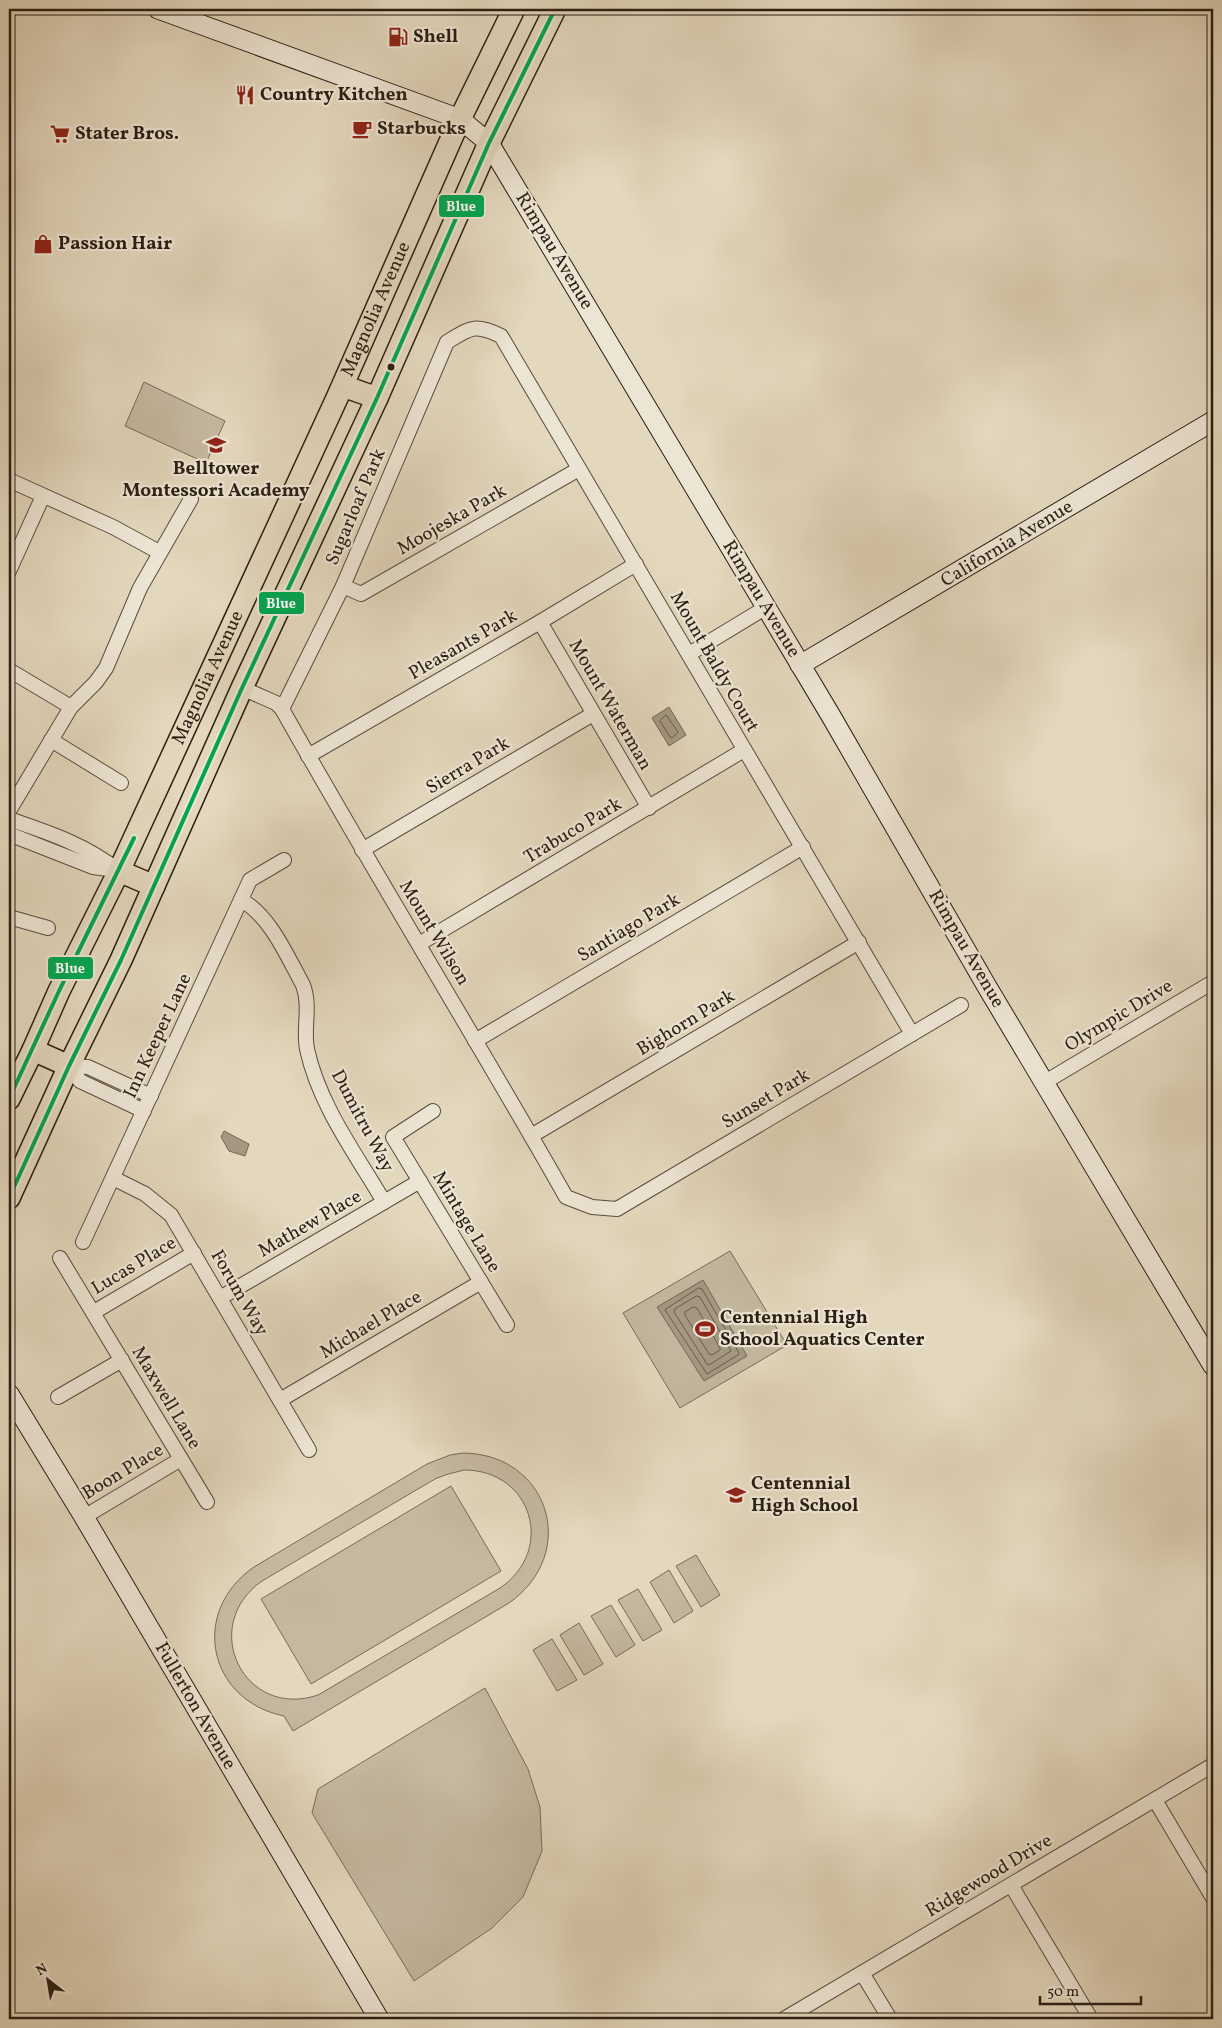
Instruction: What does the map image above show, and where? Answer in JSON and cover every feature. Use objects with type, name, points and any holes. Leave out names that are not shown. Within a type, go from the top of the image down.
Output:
[{"type":"main road","name":"Rimpau Avenue","points":[[158,9],[460,119],[489,143],[626,370],[981,976],[1213,1366]]},
{"type":"main road","name":"Magnolia Avenue","points":[[9,1099],[59,991],[119,871],[343,386],[460,119],[514,9]]},
{"type":"main road","name":"Magnolia Avenue","points":[[9,1198],[69,1066],[121,960],[242,688],[377,398],[489,143],[555,9]]},
{"type":"main road","points":[[343,386],[377,398]]},
{"type":"main road","name":"California Avenue","points":[[800,665],[1213,421]]},
{"type":"main road","points":[[119,871],[154,886]]},
{"type":"main road","points":[[33,1050],[69,1066]]},
{"type":"main road","name":"Fullerton Avenue","points":[[9,1394],[84,1517],[379,2019]]},
{"type":"street","name":"Mount Baldy Court","points":[[470,328],[489,330],[501,336],[912,1034]]},
{"type":"street","name":"Sugarloaf Park","points":[[282,709],[343,586],[447,342],[470,328]]},
{"type":"street","name":"Moojeska Park","points":[[343,586],[361,594],[579,469]]},
{"type":"street","points":[[9,480],[113,528],[159,552]]},
{"type":"street","points":[[9,571],[43,496]]},
{"type":"street","points":[[9,811],[71,707],[96,682],[106,668],[140,588],[190,499]]},
{"type":"street","name":"Pleasants Park","points":[[308,756],[540,622],[636,564]]},
{"type":"street","points":[[689,654],[765,608]]},
{"type":"street","name":"Mount Waterman","points":[[540,622],[649,808]]},
{"type":"street","points":[[9,670],[71,707]]},
{"type":"street","points":[[242,688],[276,703],[282,709]]},
{"type":"street","name":"Mount Wilson","points":[[282,709],[362,850],[566,1197],[585,1206]]},
{"type":"street","name":"Sierra Park","points":[[362,850],[593,714]]},
{"type":"street","points":[[50,740],[121,783]]},
{"type":"street","name":"Trabuco Park","points":[[419,944],[744,750]]},
{"type":"street","points":[[9,819],[60,837],[98,855],[119,871]]},
{"type":"street","points":[[9,834],[94,867],[119,871]]},
{"type":"street","name":"Santiago Park","points":[[475,1041],[803,847]]},
{"type":"street","name":"Inn Keeper Lane","points":[[83,1242],[250,880],[284,860]]},
{"type":"street","name":"Dumitru Way","points":[[241,900],[264,919],[303,985],[307,996],[307,1049],[319,1090],[384,1202]]},
{"type":"street","points":[[9,917],[48,928]]},
{"type":"street","name":"Bighorn Park","points":[[531,1136],[859,942]]},
{"type":"street","name":"Olympic Drive","points":[[1045,1082],[1213,982]]},
{"type":"street","name":"Sunset Park","points":[[585,1206],[617,1209],[961,1005]]},
{"type":"street","points":[[69,1066],[88,1067],[151,1096]]},
{"type":"street","points":[[69,1066],[80,1081],[144,1111]]},
{"type":"street","name":"Mintage Lane","points":[[433,1111],[393,1137],[507,1326]]},
{"type":"street","name":"Forum Way","points":[[113,1178],[159,1204],[171,1215],[309,1450]]},
{"type":"street","name":"Mathew Place","points":[[220,1298],[420,1181]]},
{"type":"street","name":"Lucas Place","points":[[94,1312],[194,1253]]},
{"type":"street","points":[[60,1258],[94,1312]]},
{"type":"street","name":"Michael Place","points":[[280,1400],[480,1282]]},
{"type":"street","name":"Maxwell Lane","points":[[94,1312],[207,1502]]},
{"type":"street","points":[[58,1397],[122,1360]]},
{"type":"street","name":"Boon Place","points":[[84,1517],[181,1459]]},
{"type":"street","name":"Ridgewood Drive","points":[[784,2019],[1213,1766]]},
{"type":"street","points":[[1155,1800],[1213,1898]]},
{"type":"street","points":[[1011,1885],[1091,2019]]},
{"type":"street","points":[[862,1973],[890,2019]]},
{"type":"shaded area","points":[[144,382],[225,421],[206,463],[125,426]]},
{"type":"shaded area","name":"Centennial High School Aquatics Center","points":[[730,1251],[787,1345],[680,1408],[623,1313]]},
{"type":"shaded area","points":[[463,1453],[493,1458],[516,1470],[534,1488],[545,1510],[548,1534],[544,1559],[531,1582],[509,1603],[293,1731],[284,1716],[258,1707],[238,1692],[224,1673],[216,1652],[215,1629],[221,1607],[234,1585],[254,1567],[427,1464],[450,1455]],"holes":[[[464,1470],[487,1474],[506,1483],[520,1497],[529,1515],[531,1534],[528,1554],[517,1572],[500,1588],[318,1695],[292,1699],[269,1694],[251,1682],[238,1664],[232,1643],[233,1621],[243,1600],[262,1581],[435,1479]]]},
{"type":"shaded area","points":[[451,1486],[501,1571],[311,1684],[261,1599]]},
{"type":"shaded area","points":[[696,1555],[720,1595],[701,1607],[676,1566]]},
{"type":"shaded area","points":[[669,1570],[693,1611],[674,1623],[650,1582]]},
{"type":"shaded area","points":[[638,1589],[662,1630],[643,1641],[618,1600]]},
{"type":"shaded area","points":[[611,1605],[635,1645],[616,1657],[591,1616]]},
{"type":"shaded area","points":[[579,1623],[603,1664],[584,1675],[560,1635]]},
{"type":"shaded area","points":[[552,1639],[577,1680],[557,1691],[533,1650]]},
{"type":"shaded area","points":[[485,1688],[528,1769],[540,1807],[542,1851],[523,1897],[492,1928],[414,1981],[312,1813],[318,1789]]},
{"type":"water","points":[[669,707],[686,735],[669,746],[652,718]]},
{"type":"water","points":[[224,1131],[249,1144],[245,1156],[229,1151],[221,1137]]},
{"type":"water","points":[[703,1280],[747,1356],[704,1381],[657,1307]]},
{"type":"transit line","name":"Blue","points":[[9,1198],[69,1066],[121,960],[242,688],[377,398],[489,143],[555,9]]},
{"type":"transit line","name":"Blue","points":[[9,1099],[59,991],[134,838]]},
{"type":"place","name":"Shell","points":[[398,37]]},
{"type":"place","name":"Country Kitchen","points":[[245,95]]},
{"type":"place","name":"Starbucks","points":[[362,129]]},
{"type":"place","name":"Stater Bros.","points":[[60,134]]},
{"type":"place","name":"Passion Hair","points":[[43,244]]},
{"type":"place","name":"Belltower Montessori Academy","points":[[216,445]]},
{"type":"place","name":"Centennial High School Aquatics Center","points":[[705,1329]]},
{"type":"place","name":"Centennial High School","points":[[736,1495]]}]
